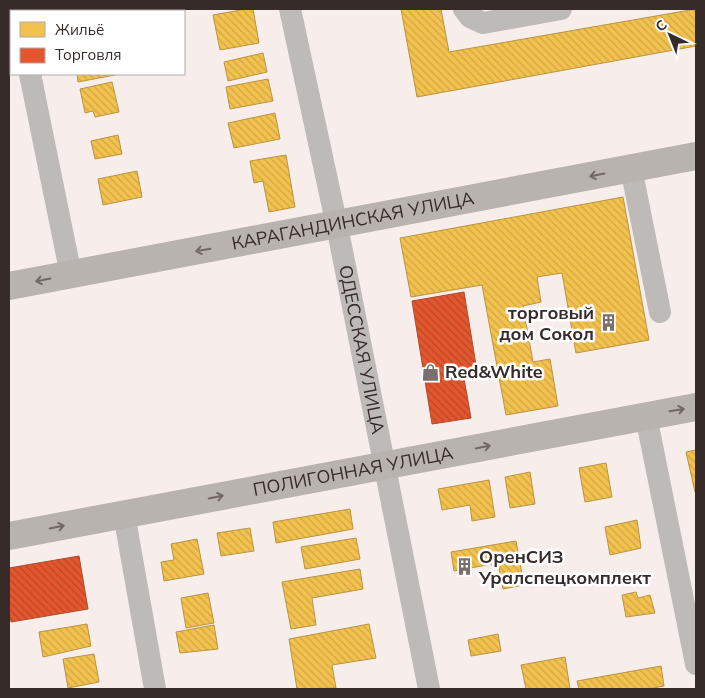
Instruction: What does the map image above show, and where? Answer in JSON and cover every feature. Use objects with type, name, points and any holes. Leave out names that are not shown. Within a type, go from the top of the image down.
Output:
[{"type":"main road","name":"КАРАГАНДИНСКАЯ УЛИЦА","points":[[9,286],[337,226],[696,156]]},
{"type":"main road","name":"ПОЛИГОННАЯ УЛИЦА","points":[[9,536],[696,406]]},
{"type":"street","name":"ОДЕССКАЯ УЛИЦА","points":[[290,9],[337,226],[429,689]]},
{"type":"street","points":[[464,9],[470,17],[483,23],[561,9]]},
{"type":"street","points":[[30,75],[71,275]]},
{"type":"street","points":[[631,168],[660,312]]},
{"type":"street","points":[[646,416],[696,664]]},
{"type":"street","points":[[124,514],[155,689]]},
{"type":"building: Жильё","points":[[253,9],[259,43],[220,50],[213,15]]},
{"type":"building: Жильё","points":[[401,9],[441,9],[449,52],[696,9],[696,46],[417,97]]},
{"type":"building: Жильё","points":[[263,53],[267,72],[228,81],[224,62]]},
{"type":"building: Жильё","points":[[77,75],[115,75],[78,82]]},
{"type":"building: Жильё","points":[[268,79],[273,101],[230,109],[226,87]]},
{"type":"building: Жильё","points":[[112,82],[119,112],[95,117],[93,111],[85,113],[80,89]]},
{"type":"building: Жильё","points":[[275,113],[280,139],[234,148],[228,123]]},
{"type":"building: Жильё","points":[[118,135],[122,154],[95,159],[91,141]]},
{"type":"building: Жильё","points":[[286,155],[295,207],[269,212],[263,181],[254,183],[250,161]]},
{"type":"building: Жильё","points":[[137,171],[142,197],[103,205],[98,179]]},
{"type":"building: Жильё","name":"торговый дом Сокол","points":[[623,197],[649,340],[576,353],[562,273],[537,277],[541,302],[523,306],[533,362],[550,359],[558,406],[506,415],[482,285],[411,297],[400,238]]},
{"type":"building: Жильё","points":[[696,450],[696,492],[695,492],[686,452]]},
{"type":"building: Жильё","points":[[606,463],[612,497],[585,502],[579,468]]},
{"type":"building: Жильё","points":[[530,472],[535,504],[510,508],[505,477]]},
{"type":"building: Жильё","points":[[489,480],[495,517],[472,521],[470,505],[442,510],[438,489]]},
{"type":"building: Жильё","points":[[350,509],[353,529],[276,543],[273,522]]},
{"type":"building: Жильё","points":[[637,520],[641,548],[610,555],[605,527]]},
{"type":"building: Жильё","points":[[250,528],[254,551],[221,556],[217,533]]},
{"type":"building: Жильё","points":[[356,538],[360,559],[305,569],[301,547]]},
{"type":"building: Жильё","points":[[197,539],[204,574],[164,581],[161,562],[174,560],[171,544]]},
{"type":"building: Жильё","name":"ОренСИЗ Уралспецкомплект","points":[[516,541],[524,585],[503,589],[498,563],[454,571],[451,552]]},
{"type":"building: Жильё","points":[[360,569],[363,589],[312,598],[316,625],[291,629],[282,582]]},
{"type":"building: Жильё","points":[[636,592],[638,598],[650,595],[655,613],[626,617],[622,595]]},
{"type":"building: Жильё","points":[[208,593],[214,623],[186,628],[181,598]]},
{"type":"building: Жильё","points":[[87,624],[91,646],[43,657],[39,632]]},
{"type":"building: Жильё","points":[[369,624],[376,658],[332,665],[336,688],[297,689],[289,639]]},
{"type":"building: Жильё","points":[[214,625],[218,649],[180,653],[176,632]]},
{"type":"building: Жильё","points":[[498,634],[501,651],[471,656],[468,640]]},
{"type":"building: Жильё","points":[[94,654],[99,682],[68,688],[63,659]]},
{"type":"building: Жильё","points":[[565,657],[570,689],[526,689],[521,665]]},
{"type":"building: Жильё","points":[[661,666],[664,686],[648,689],[579,689],[577,681]]},
{"type":"building: Торговля","points":[[464,292],[477,371],[463,373],[471,418],[432,424],[412,301]]},
{"type":"building: Торговля","points":[[79,556],[88,609],[11,622],[9,609],[9,568]]},
{"type":"place","name":"торговый дом Сокол","points":[[608,323]]},
{"type":"place","name":"Red&White","points":[[431,372]]},
{"type":"place","name":"ОренСИЗ Уралспецкомплект","points":[[465,567]]}]
